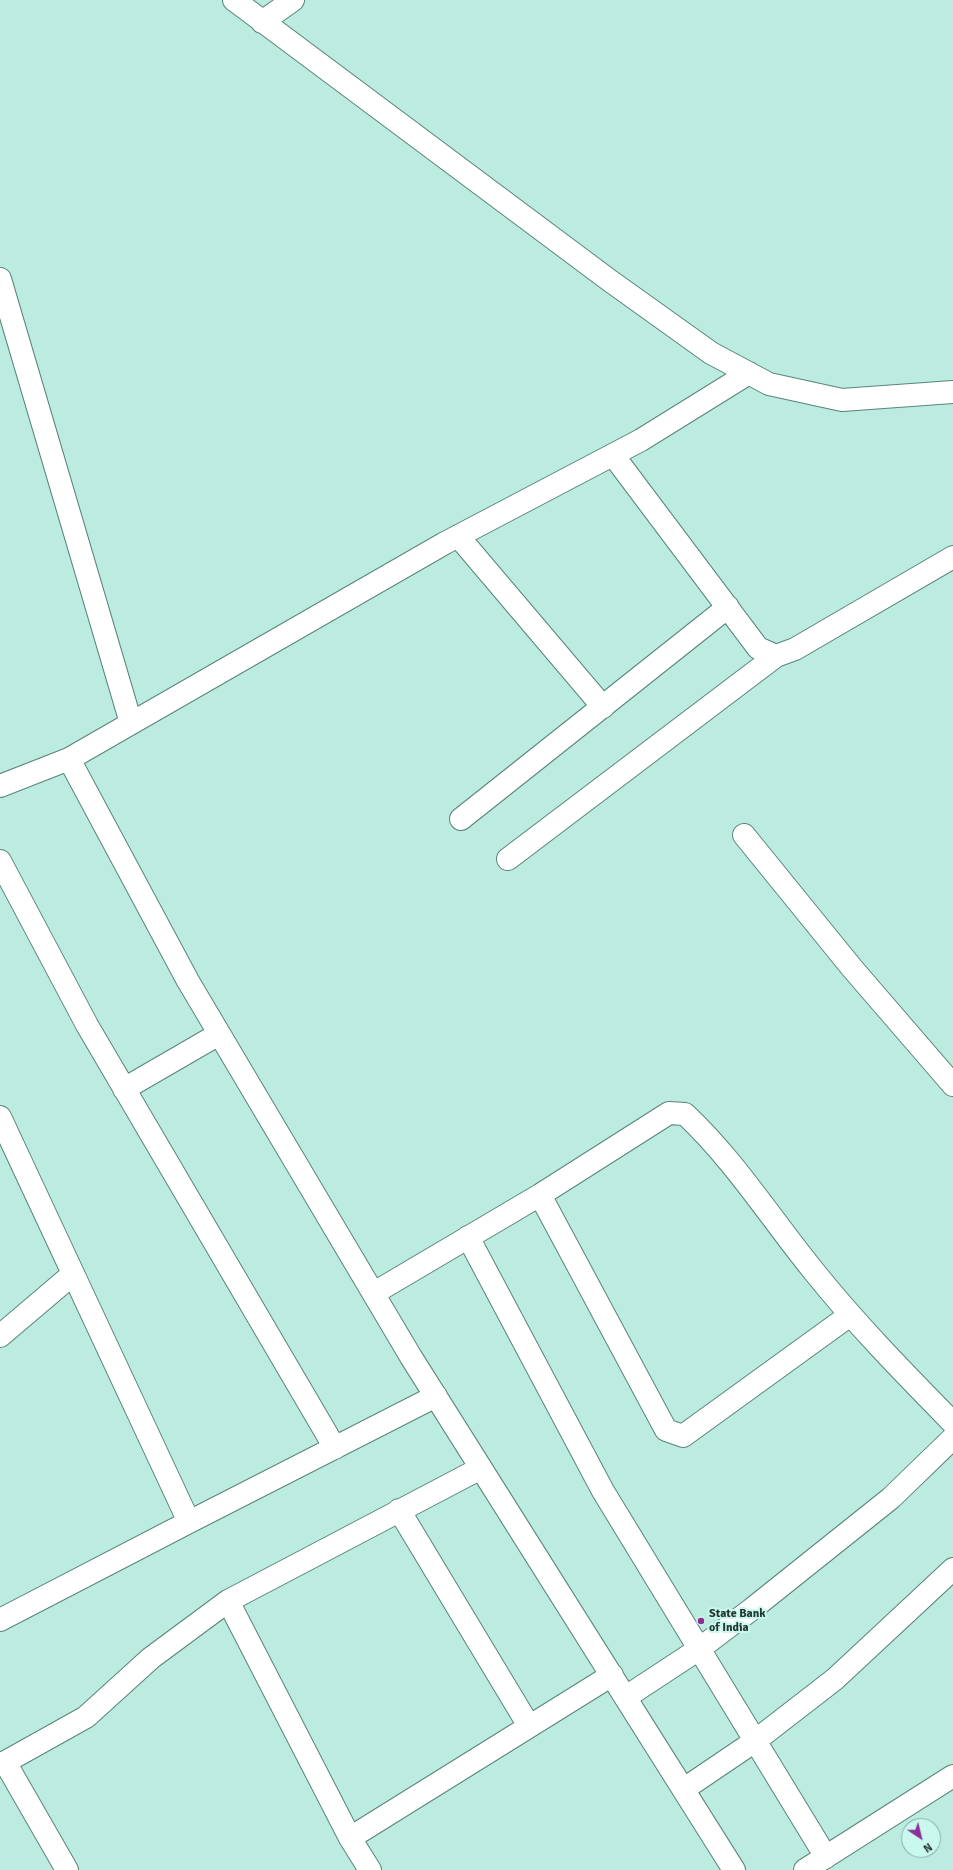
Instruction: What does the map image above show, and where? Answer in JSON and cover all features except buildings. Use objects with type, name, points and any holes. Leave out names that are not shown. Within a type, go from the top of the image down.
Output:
[{"type":"street","points":[[234,0],[609,280],[711,353],[769,384],[842,400],[953,392]]},
{"type":"street","points":[[262,22],[293,0]]},
{"type":"street","points":[[0,279],[131,723]]},
{"type":"street","points":[[0,786],[69,759],[458,536],[641,440],[749,373]]},
{"type":"street","points":[[613,455],[758,648],[776,656]]},
{"type":"street","points":[[458,536],[603,707]]},
{"type":"street","points":[[508,859],[776,656],[795,650],[953,557]]},
{"type":"street","points":[[461,819],[728,607]]},
{"type":"street","points":[[69,759],[188,981],[374,1294],[436,1396],[734,1870]]},
{"type":"street","points":[[744,835],[852,968],[953,1085]]},
{"type":"street","points":[[0,861],[87,1026],[335,1448]]},
{"type":"street","points":[[124,1089],[219,1034]]},
{"type":"street","points":[[374,1294],[540,1195],[669,1113],[685,1114],[705,1132],[749,1186],[811,1268],[850,1315],[953,1423]]},
{"type":"street","points":[[0,1117],[189,1522]]},
{"type":"street","points":[[540,1195],[666,1430],[675,1434],[683,1436],[850,1315]]},
{"type":"street","points":[[468,1237],[603,1491],[826,1857]]},
{"type":"street","points":[[0,1336],[73,1274]]},
{"type":"street","points":[[0,1620],[436,1396]]},
{"type":"street","points":[[626,1697],[699,1649],[891,1498],[953,1438]]},
{"type":"street","points":[[67,1870],[2,1764],[86,1717],[151,1658],[228,1601],[481,1468]]},
{"type":"street","points":[[399,1510],[529,1726]]},
{"type":"street","points":[[684,1789],[755,1741],[835,1679],[953,1569]]},
{"type":"street","points":[[228,1601],[350,1838],[370,1870]]},
{"type":"street","points":[[350,1838],[612,1675]]},
{"type":"street","points":[[805,1870],[953,1776]]},
{"type":"place","name":"State Bank of India","points":[[701,1621]]}]
